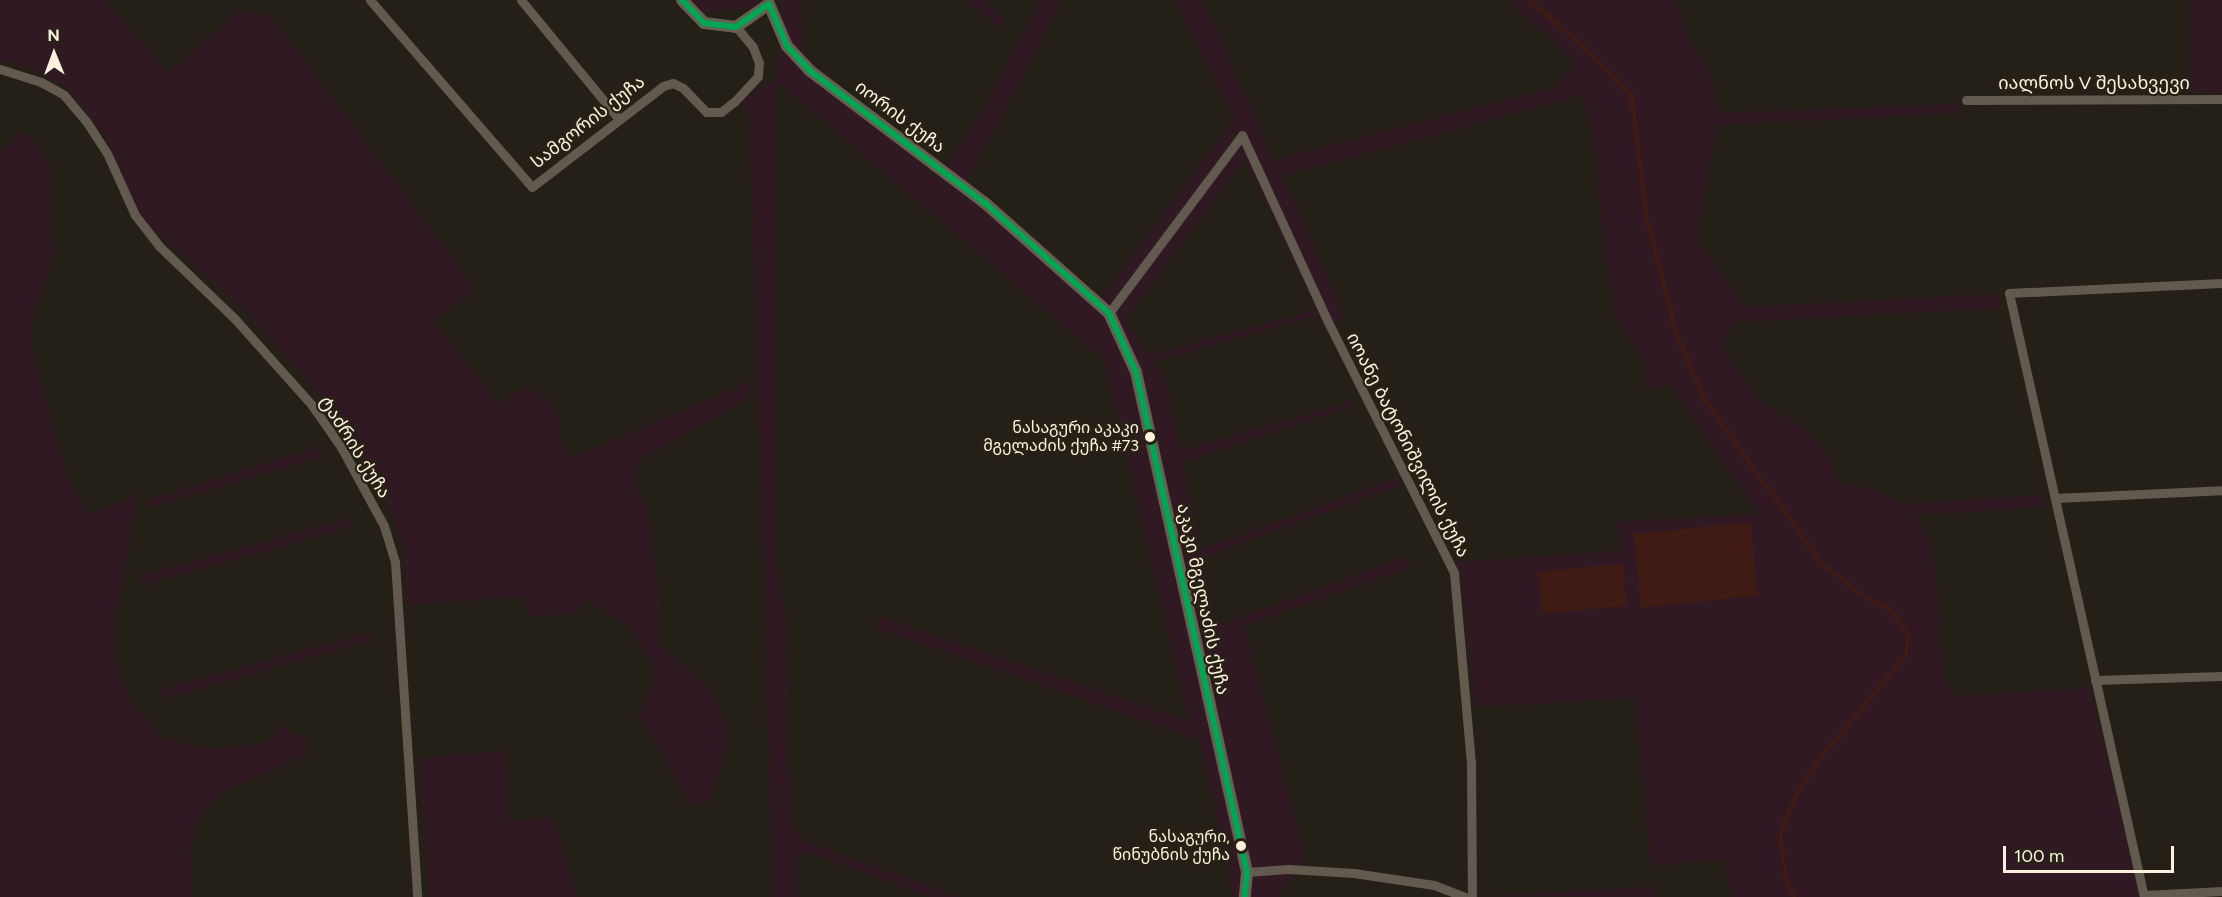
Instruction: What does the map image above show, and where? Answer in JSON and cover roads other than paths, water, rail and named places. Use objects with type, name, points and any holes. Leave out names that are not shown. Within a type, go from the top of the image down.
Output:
[{"type":"street","name":"სამგორის ქუჩა","points":[[370,0],[532,187],[618,118],[673,83],[683,88],[706,112],[721,112],[759,76],[759,63],[753,47],[736,27]]},
{"type":"street","points":[[521,0],[618,118]]},
{"type":"street","points":[[682,0],[704,22],[736,27]]},
{"type":"street","name":"იორის ქუჩა","points":[[736,27],[770,2],[787,46],[809,70],[985,203],[1108,313]]},
{"type":"street","name":"ტაძრის ქუჩა","points":[[0,69],[41,82],[64,95],[86,121],[106,153],[135,215],[159,246],[235,320],[311,404],[341,447],[384,526],[395,562],[417,897]]},
{"type":"street","name":"იალნოს V შესახვევი","points":[[1966,100],[2222,99]]},
{"type":"street","name":"იოანე ბატონიშვილის ქუჩა","points":[[1108,313],[1242,135],[1328,322],[1454,573],[1471,763],[1473,897]]},
{"type":"street","points":[[2222,283],[2009,292],[2144,896],[2222,891]]},
{"type":"street","name":"აკაკი მგელაძის ქუჩა","points":[[1108,313],[1136,372],[1247,872],[1245,897]]},
{"type":"street","points":[[2055,498],[2222,490]]},
{"type":"street","points":[[2095,680],[2222,676]]},
{"type":"street","points":[[1247,872],[1288,869],[1353,873],[1406,880],[1466,897]]},
{"type":"waterway","points":[[1530,0],[1599,61],[1632,97],[1646,215],[1676,332],[1704,399],[1822,564],[1866,598],[1893,611],[1908,635],[1906,655],[1815,765],[1793,802],[1780,836],[1787,885],[1795,897]]},
{"type":"place","name":"ნასაგური აკაკი მგელაძის ქუჩა #73","points":[[1150,437]]},
{"type":"place","name":"ნასაგური, წინუბნის ქუჩა","points":[[1241,846]]}]
